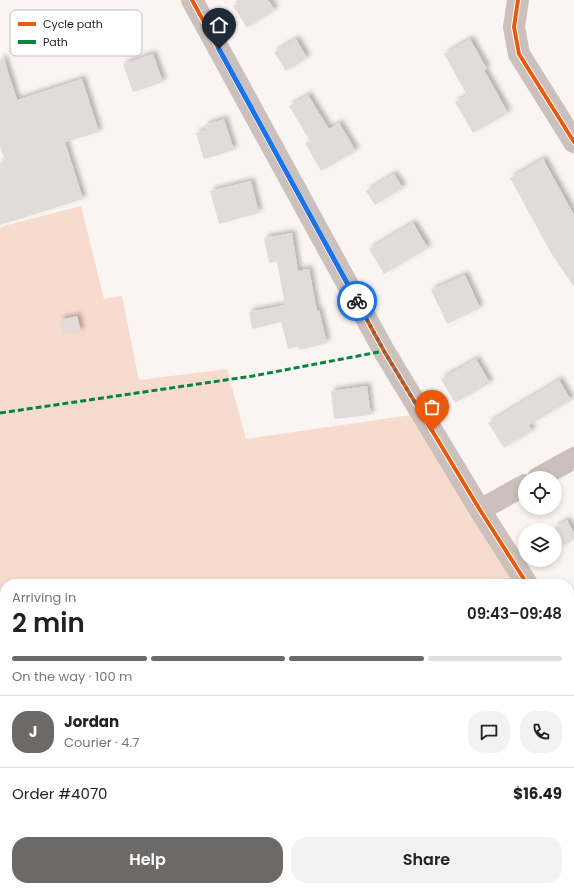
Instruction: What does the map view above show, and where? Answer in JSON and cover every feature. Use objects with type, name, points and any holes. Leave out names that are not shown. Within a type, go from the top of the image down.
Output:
[{"type":"street","points":[[192,0],[384,351],[480,510],[524,579]]},
{"type":"street","points":[[518,0],[514,27],[519,54],[574,142]]},
{"type":"street","points":[[551,471],[574,458]]},
{"type":"street","points":[[480,510],[518,489]]},
{"type":"shaded area","points":[[81,206],[104,299],[122,296],[139,380],[227,369],[246,439],[411,415],[514,579],[0,579],[0,227]]},
{"type":"building","points":[[243,0],[268,0],[275,10],[247,28],[233,6]]},
{"type":"building","points":[[296,39],[307,58],[286,71],[274,52]]},
{"type":"building","points":[[470,39],[487,69],[484,70],[508,113],[473,133],[455,102],[467,95],[444,54]]},
{"type":"building","points":[[153,54],[163,82],[133,92],[123,64]]},
{"type":"building","points":[[0,59],[4,59],[17,100],[82,79],[99,132],[65,142],[83,199],[0,225],[0,163],[5,161],[0,146]]},
{"type":"building","points":[[308,95],[329,129],[339,123],[356,151],[321,171],[305,143],[310,141],[289,106]]},
{"type":"building","points":[[224,119],[234,150],[204,159],[196,133],[206,130],[205,125]]},
{"type":"building","points":[[543,159],[574,215],[574,287],[551,253],[510,178]]},
{"type":"building","points":[[394,174],[403,188],[375,205],[366,191]]},
{"type":"building","points":[[251,181],[259,213],[219,224],[210,191]]},
{"type":"building","points":[[413,223],[428,248],[384,274],[369,249]]},
{"type":"building","points":[[292,233],[298,271],[309,269],[317,311],[319,310],[327,343],[299,350],[298,346],[288,349],[281,322],[252,329],[249,312],[285,305],[277,261],[269,263],[264,238]]},
{"type":"building","points":[[465,275],[480,308],[447,324],[431,290]]},
{"type":"building","points":[[77,316],[81,331],[63,335],[60,320]]},
{"type":"building","points":[[476,359],[490,383],[455,403],[441,379]]},
{"type":"building","points":[[559,380],[571,400],[529,425],[532,431],[504,448],[488,423]]},
{"type":"building","points":[[367,386],[371,415],[334,419],[331,391]]},
{"type":"building","points":[[567,520],[574,533],[574,539],[562,546],[562,523]]},
{"type":"marked path","points":[[0,413],[253,376],[384,351]]},
{"type":"cycle path","points":[[192,0],[384,351],[480,510],[524,579]]},
{"type":"cycle path","points":[[518,0],[514,27],[519,54],[574,142]]},
{"type":"way so far","points":[[357,301],[384,351],[432,431]]},
{"type":"route","points":[[219,49],[357,301]]}]
